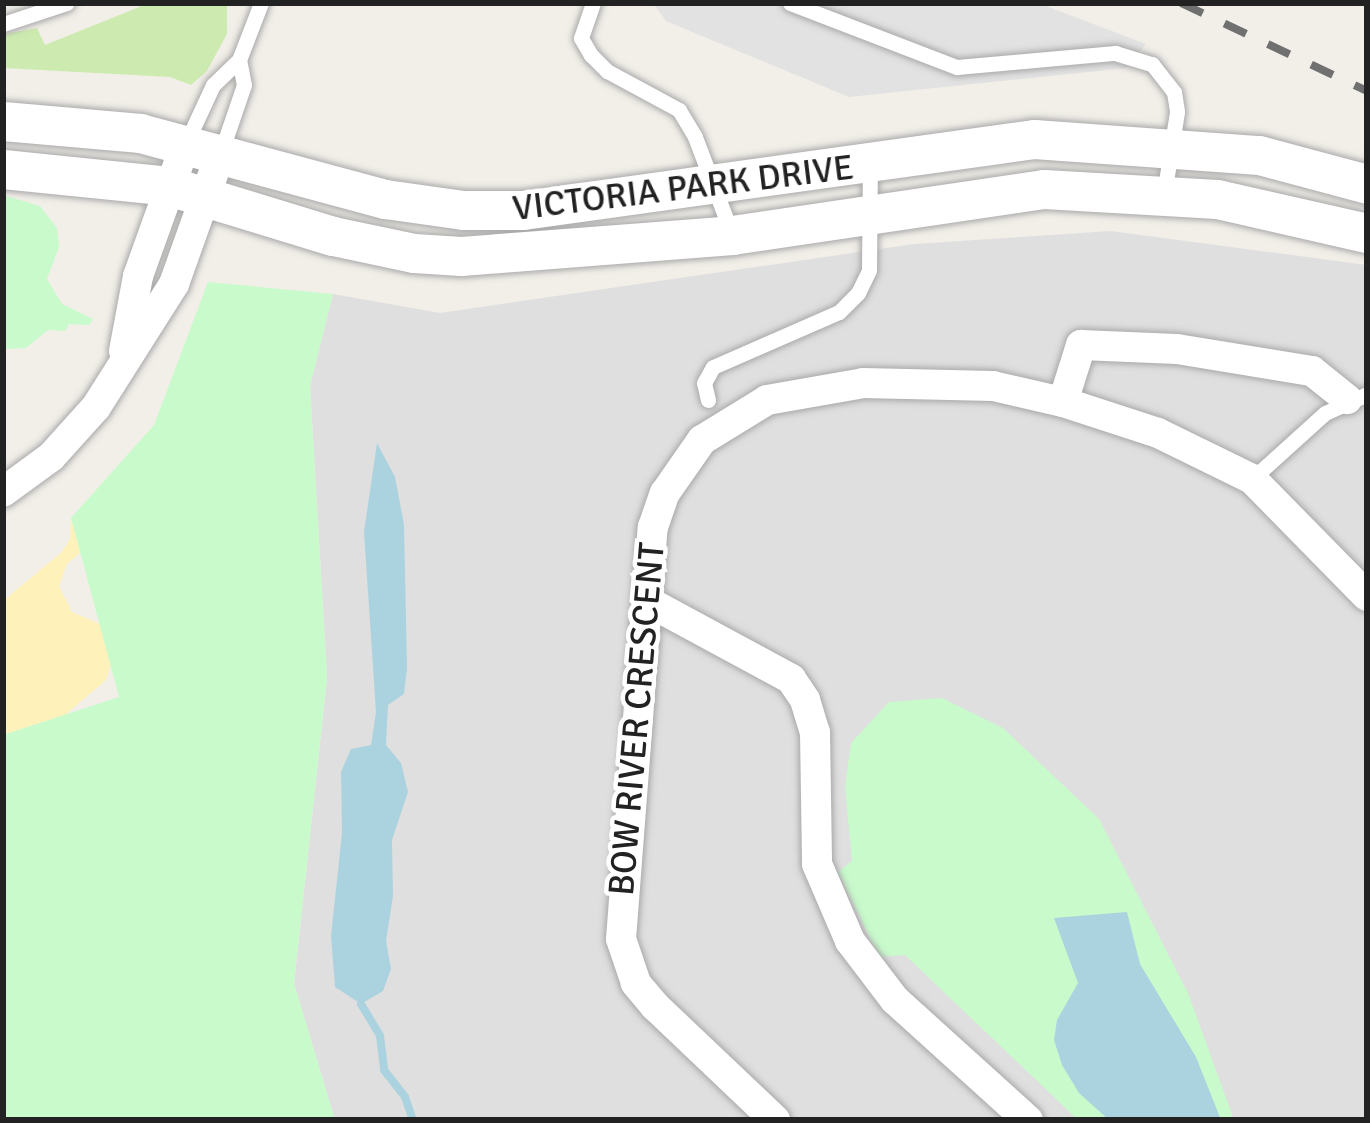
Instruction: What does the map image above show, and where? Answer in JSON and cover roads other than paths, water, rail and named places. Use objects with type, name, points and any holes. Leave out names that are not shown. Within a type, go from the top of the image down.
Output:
[{"type":"street","name":"VICTORIA PARK DRIVE","points":[[3,121],[140,133],[386,199],[463,210],[523,210],[1034,139],[1258,155],[1367,184]]},
{"type":"street","points":[[3,492],[70,439],[120,369],[138,276],[187,191],[204,147]]},
{"type":"street","name":"VICTORIA PARK DRIVE","points":[[3,169],[187,191],[333,236],[414,253],[497,256],[732,235],[1044,188],[1163,194],[1294,212],[1367,233]]},
{"type":"street","points":[[1063,402],[1081,345],[1177,349],[1312,371],[1357,397]]},
{"type":"street","name":"BOW RIVER CRESCENT","points":[[775,1120],[656,1006],[626,963],[621,912],[653,527],[665,493],[702,440],[750,409],[813,389],[863,382],[993,386],[1063,402],[1159,433],[1252,479],[1367,596]]},
{"type":"street","points":[[646,601],[791,679],[806,700],[814,732],[817,863],[850,941],[896,1000],[1028,1120]]},
{"type":"lane","points":[[3,24],[67,3]]},
{"type":"lane","points":[[204,147],[213,85],[239,60],[261,3]]},
{"type":"lane","points":[[593,3],[581,38],[591,55],[607,71],[679,110],[732,235]]},
{"type":"lane","points":[[790,3],[957,67],[1115,53],[1152,64],[1174,92],[1175,149],[1163,194]]},
{"type":"lane","points":[[204,147],[244,85],[239,60]]},
{"type":"lane","points":[[708,400],[704,382],[713,368],[839,312],[858,293],[869,270],[870,165]]},
{"type":"lane","points":[[1252,479],[1357,397]]},
{"type":"water","points":[[377,443],[395,477],[404,525],[407,668],[404,694],[388,705],[386,745],[401,763],[408,792],[392,840],[393,896],[386,941],[391,969],[383,991],[361,1004],[335,987],[331,936],[342,833],[341,772],[351,749],[371,745],[376,712],[364,532]]},
{"type":"water","points":[[1127,912],[1140,964],[1196,1057],[1221,1120],[1109,1120],[1079,1093],[1062,1065],[1054,1040],[1057,1020],[1078,983],[1054,918]]},
{"type":"waterway","points":[[361,1004],[380,1036],[384,1070],[405,1097],[413,1120]]},
{"type":"railway","points":[[1181,3],[1367,91]]}]
